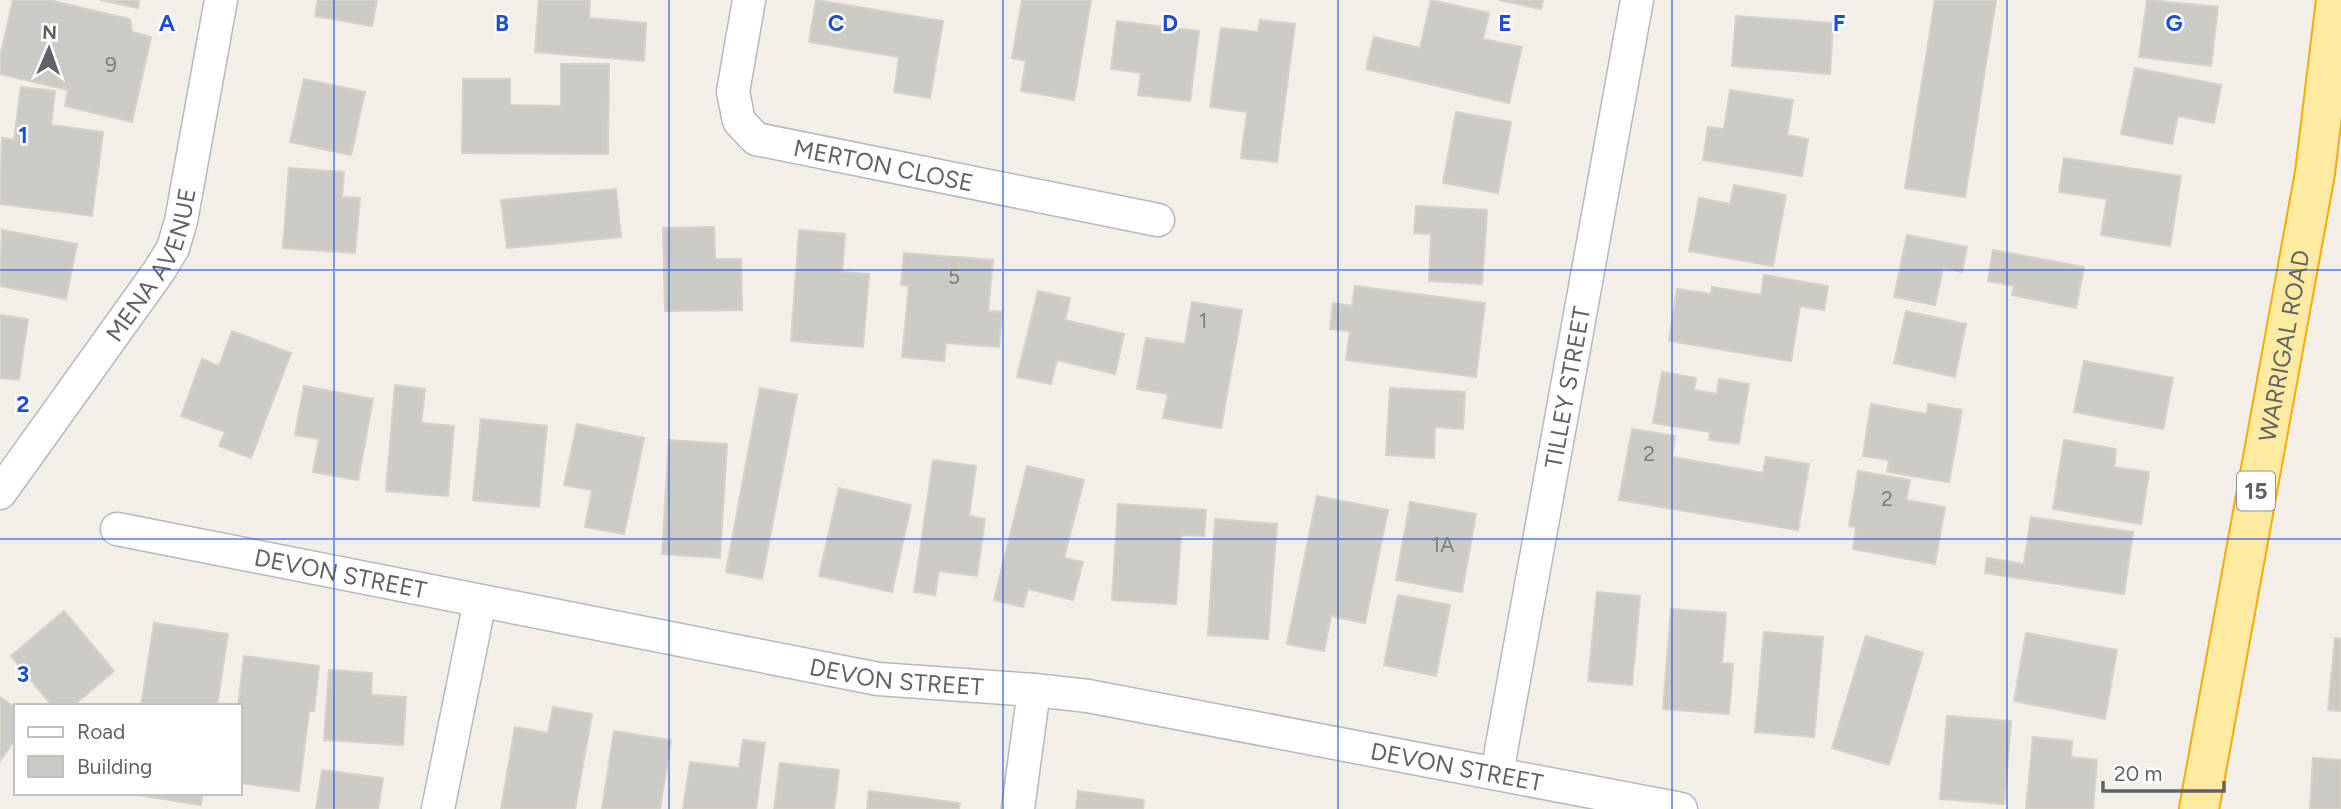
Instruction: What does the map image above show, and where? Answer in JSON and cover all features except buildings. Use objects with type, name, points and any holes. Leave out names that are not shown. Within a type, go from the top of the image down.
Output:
[{"type":"highway","name":"WARRIGAL ROAD","points":[[2199,809],[2315,173],[2336,0]]},
{"type":"highway","name":"WARRIGAL ROAD","points":[[2315,173],[2341,93]]},
{"type":"street","name":"MENA AVENUE","points":[[0,493],[173,248],[181,221],[221,0]]},
{"type":"street","name":"MERTON CLOSE","points":[[749,0],[733,92],[738,121],[756,139],[1158,220]]},
{"type":"street","name":"TILLEY STREET","points":[[1497,773],[1637,0]]},
{"type":"street","name":"DEVON STREET","points":[[117,529],[878,679],[1034,690],[1143,706],[1681,809]]},
{"type":"street","points":[[438,809],[480,601]]},
{"type":"street","points":[[1018,809],[1034,690]]}]
